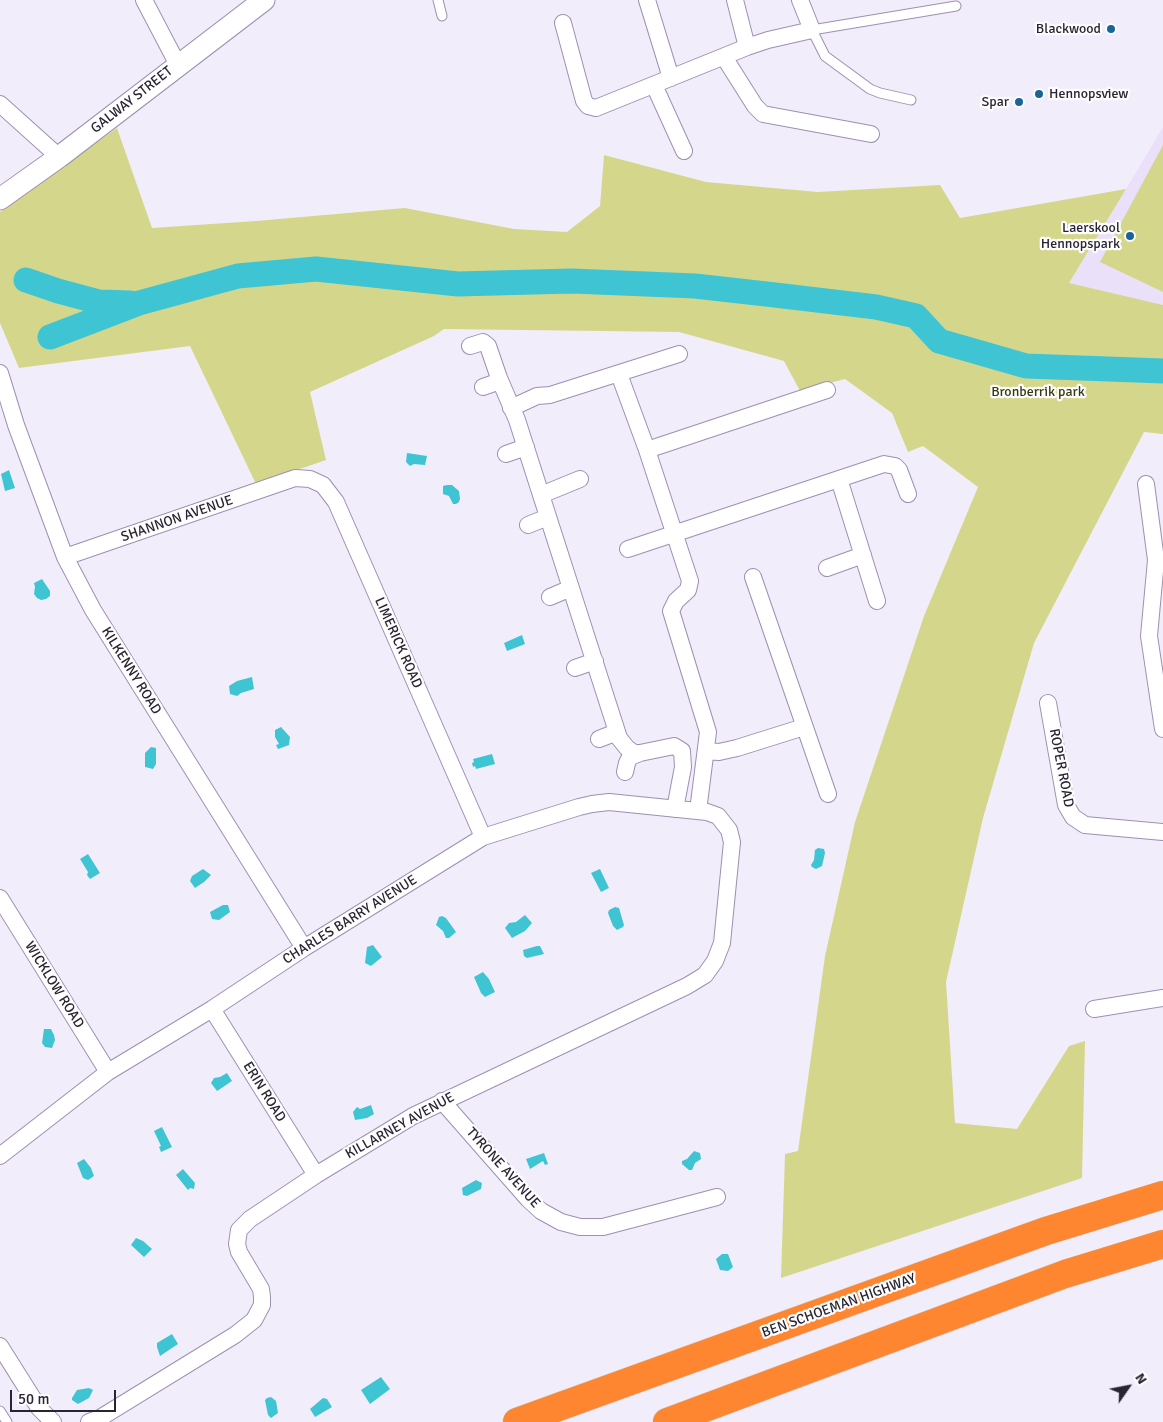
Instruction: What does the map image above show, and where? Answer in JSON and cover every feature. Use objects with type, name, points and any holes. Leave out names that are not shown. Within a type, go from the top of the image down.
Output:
[{"type":"highway","name":"BEN SCHOEMAN HIGHWAY","points":[[517,1422],[1037,1234],[1163,1195]]},
{"type":"highway","points":[[667,1422],[1065,1274],[1163,1244]]},
{"type":"street","points":[[144,0],[178,65]]},
{"type":"street","name":"GALWAY STREET","points":[[0,199],[59,157],[264,0]]},
{"type":"street","points":[[647,0],[671,78]]},
{"type":"street","points":[[735,0],[747,47]]},
{"type":"street","points":[[563,23],[584,101],[588,106],[596,108],[747,47],[812,30],[800,0]]},
{"type":"street","points":[[724,56],[754,106],[763,114],[871,134]]},
{"type":"street","points":[[654,85],[684,151]]},
{"type":"street","points":[[0,104],[59,157]]},
{"type":"street","points":[[470,346],[483,342],[488,346],[502,371],[519,414],[526,446],[541,476],[548,505],[595,641],[594,661],[619,713],[617,732],[622,743],[627,748],[634,753],[640,753]]},
{"type":"street","points":[[519,414],[537,396],[550,395],[679,354]]},
{"type":"street","points":[[483,387],[502,371]]},
{"type":"street","name":"KILKENNY ROAD","points":[[0,374],[6,415],[65,558],[93,610],[304,948]]},
{"type":"street","points":[[619,374],[647,450],[690,581],[688,590],[676,601],[671,610],[708,732],[697,747],[698,811]]},
{"type":"street","points":[[647,450],[828,390]]},
{"type":"street","points":[[506,454],[526,446]]},
{"type":"street","points":[[628,549],[884,464],[895,466],[899,470],[908,494]]},
{"type":"street","name":"LIMERICK ROAD","points":[[288,480],[302,478],[317,482],[329,491],[336,502],[483,837]]},
{"type":"street","points":[[528,525],[548,505],[580,479]]},
{"type":"street","points":[[838,479],[877,601]]},
{"type":"street","name":"SHANNON AVENUE","points":[[65,558],[288,480]]},
{"type":"street","points":[[1146,484],[1156,560],[1149,624],[1150,651],[1163,729]]},
{"type":"street","points":[[827,568],[863,555]]},
{"type":"street","points":[[550,596],[572,576]]},
{"type":"street","points":[[752,577],[828,794]]},
{"type":"street","points":[[575,668],[594,661]]},
{"type":"street","name":"ROPER ROAD","points":[[1048,704],[1066,805],[1073,817],[1084,825],[1163,832]]},
{"type":"street","points":[[625,772],[630,757],[640,753],[663,748],[697,747],[719,752],[804,727]]},
{"type":"street","points":[[599,739],[617,732]]},
{"type":"street","points":[[675,809],[682,767],[682,751],[697,747]]},
{"type":"street","name":"CHARLES BARRY AVENUE","points":[[0,1156],[108,1072],[212,1009],[304,948],[483,837],[592,804],[609,802],[698,811],[718,816],[727,825],[731,836]]},
{"type":"street","name":"KILLARNEY AVENUE","points":[[89,1422],[100,1418],[248,1326],[254,1320],[262,1305],[261,1289],[239,1252],[237,1244],[239,1230],[250,1219],[316,1175],[414,1116],[442,1101],[688,986],[704,975],[716,961],[722,944],[731,836]]},
{"type":"street","name":"WICKLOW ROAD","points":[[0,898],[108,1072]]},
{"type":"street","points":[[1094,1009],[1163,998]]},
{"type":"street","name":"ERIN ROAD","points":[[212,1009],[316,1175]]},
{"type":"street","name":"TYRONE AVENUE","points":[[442,1101],[528,1199],[541,1211],[561,1222],[580,1227],[603,1227],[717,1197]]},
{"type":"street","points":[[0,1346],[47,1420]]},
{"type":"lane","points":[[438,0],[442,16]]},
{"type":"lane","points":[[911,100],[870,89],[825,56],[812,30],[956,6]]},
{"type":"lane","points":[[0,1411],[7,1422]]},
{"type":"shaded area","name":"Laerskool Hennopspark","points":[[1163,127],[1163,305],[1068,284],[1126,189]]},
{"type":"green space","name":"Bronberrik park","points":[[117,128],[152,228],[405,208],[514,229],[567,232],[600,206],[604,155],[706,182],[818,192],[940,185],[960,218],[1126,189],[1069,283],[1163,305],[1163,434],[1144,432],[1034,643],[983,818],[946,982],[955,1123],[1017,1129],[1069,1046],[1085,1041],[1082,1178],[781,1278],[785,1154],[798,1151],[825,956],[855,822],[924,616],[978,487],[923,446],[908,452],[892,413],[845,379],[800,391],[784,361],[679,332],[444,329],[434,336],[310,392],[326,460],[256,484],[190,346],[19,368],[0,323],[0,212]]},
{"type":"green space","points":[[1163,145],[1163,292],[1100,262]]},
{"type":"water","points":[[407,453],[427,456],[425,465],[414,464],[410,466],[406,462]]},
{"type":"water","points":[[9,470],[15,488],[5,491],[1,474]]},
{"type":"water","points":[[452,485],[459,491],[460,499],[456,504],[453,504],[449,496],[443,494],[443,486]]},
{"type":"water","points":[[42,579],[50,591],[50,596],[41,600],[34,594],[34,583]]},
{"type":"water","points":[[522,635],[525,644],[507,651],[504,643]]},
{"type":"water","points":[[252,677],[254,689],[237,696],[230,694],[229,686],[237,681]]},
{"type":"water","points":[[281,727],[290,737],[289,745],[278,749],[276,745],[279,744],[275,737],[275,730]]},
{"type":"water","points":[[151,747],[156,748],[156,764],[153,769],[145,767],[145,753]]},
{"type":"water","points":[[492,754],[495,764],[476,769],[475,766],[473,767],[473,759]]},
{"type":"water","points":[[818,848],[824,849],[825,853],[822,866],[816,869],[811,865],[814,860],[815,850]]},
{"type":"water","points":[[88,854],[100,873],[90,879],[80,859]]},
{"type":"water","points":[[203,869],[211,875],[195,888],[190,881],[192,876]]},
{"type":"water","points":[[600,869],[609,888],[601,892],[591,873]]},
{"type":"water","points":[[223,905],[228,905],[230,912],[219,920],[212,919],[210,912]]},
{"type":"water","points":[[615,907],[619,908],[624,925],[617,930],[613,926],[608,913],[609,910]]},
{"type":"water","points":[[525,915],[532,923],[525,931],[512,938],[505,928],[509,923],[516,922]]},
{"type":"water","points":[[439,917],[446,918],[456,932],[449,938],[446,938],[443,931],[436,925]]},
{"type":"water","points":[[373,945],[382,957],[371,966],[365,963],[367,947]]},
{"type":"water","points":[[540,946],[544,954],[527,958],[524,956],[523,950]]},
{"type":"water","points":[[483,972],[489,979],[495,992],[485,997],[481,993],[474,977]]},
{"type":"water","points":[[44,1029],[51,1029],[54,1035],[55,1040],[52,1048],[45,1047],[42,1043]]},
{"type":"water","points":[[227,1073],[232,1081],[217,1091],[211,1083],[214,1078]]},
{"type":"water","points":[[371,1105],[374,1114],[367,1118],[355,1120],[353,1112],[357,1107],[360,1109]]},
{"type":"water","points":[[162,1127],[172,1147],[161,1152],[159,1147],[161,1146],[154,1131]]},
{"type":"water","points":[[694,1151],[700,1153],[701,1159],[695,1163],[692,1170],[689,1170],[682,1164],[682,1161],[687,1159]]},
{"type":"water","points":[[544,1153],[548,1164],[545,1165],[543,1161],[530,1169],[526,1159]]},
{"type":"water","points":[[84,1159],[94,1176],[88,1180],[83,1178],[77,1163]]},
{"type":"water","points":[[183,1169],[195,1183],[194,1189],[190,1188],[188,1190],[176,1175]]},
{"type":"water","points":[[476,1180],[482,1183],[481,1189],[467,1196],[463,1195],[462,1188]]},
{"type":"water","points":[[136,1238],[152,1249],[144,1257],[131,1245]]},
{"type":"water","points":[[722,1254],[728,1254],[733,1267],[728,1271],[720,1270],[716,1259]]},
{"type":"water","points":[[172,1334],[178,1344],[160,1356],[157,1343]]},
{"type":"water","points":[[381,1377],[390,1389],[370,1404],[361,1390]]},
{"type":"water","points":[[89,1388],[93,1390],[89,1398],[78,1404],[72,1400],[77,1390]]},
{"type":"water","points":[[271,1397],[276,1401],[278,1413],[271,1418],[268,1415],[265,1400]]},
{"type":"water","points":[[323,1398],[327,1399],[332,1407],[315,1417],[310,1409]]},
{"type":"waterway","points":[[50,337],[139,303],[238,276],[316,269],[458,284],[572,281],[695,286],[876,307],[916,316],[939,341],[1026,366],[1163,371]]},
{"type":"waterway","points":[[26,280],[99,302],[130,303]]},
{"type":"place","name":"Blackwood","points":[[1111,29]]},
{"type":"place","name":"Hennopsview","points":[[1039,94]]},
{"type":"place","name":"Spar","points":[[1019,102]]},
{"type":"place","name":"Laerskool Hennopspark","points":[[1130,236]]}]
